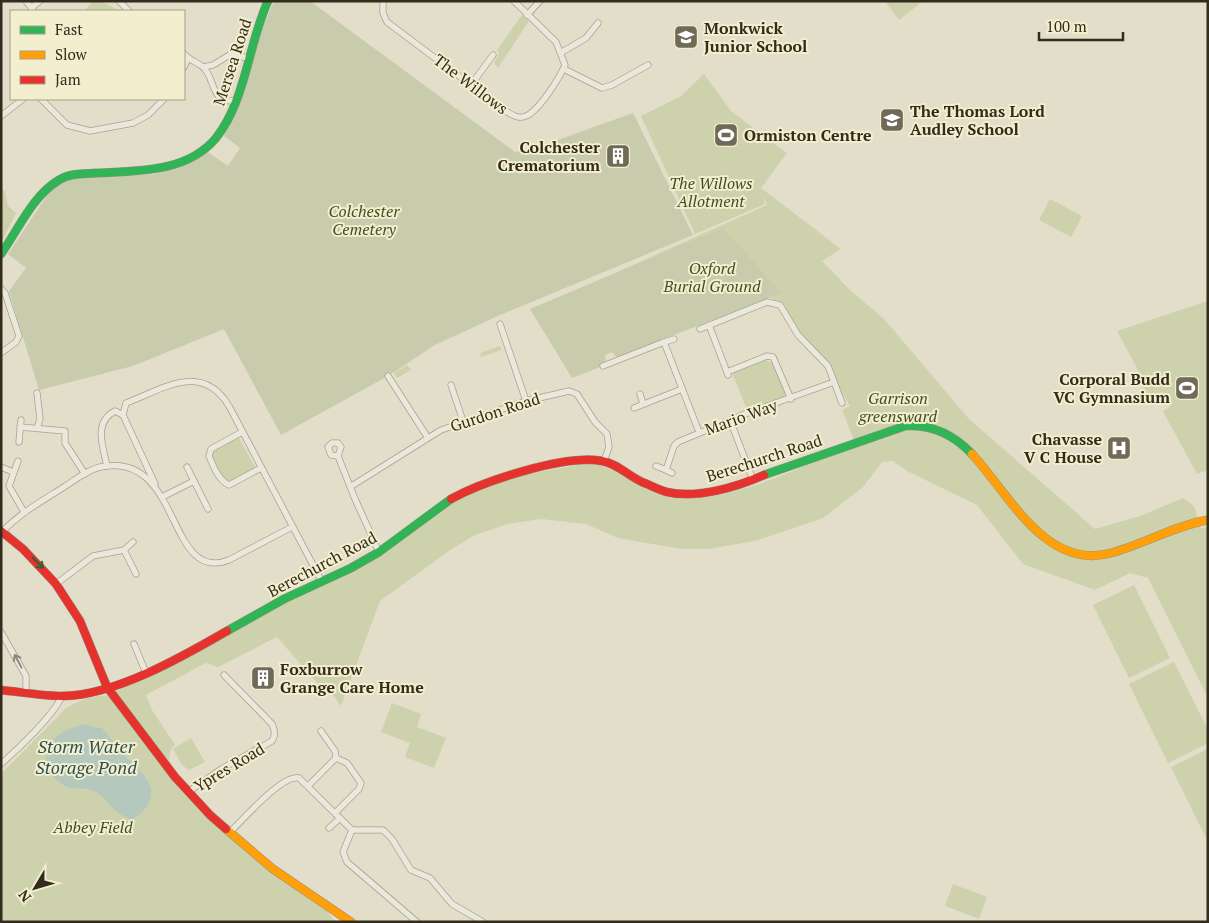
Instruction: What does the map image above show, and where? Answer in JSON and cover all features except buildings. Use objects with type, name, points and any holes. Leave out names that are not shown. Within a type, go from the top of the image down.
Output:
[{"type":"street","points":[[26,1],[33,10],[40,1]]},
{"type":"street","points":[[118,1],[125,10]]},
{"type":"street","name":"Mersea Road","points":[[1,254],[54,183],[75,175],[159,169],[188,158],[213,142],[227,120],[235,101],[256,28],[268,1]]},
{"type":"street","name":"The Willows","points":[[383,1],[383,13],[387,22],[515,117],[521,118],[532,113],[564,69]]},
{"type":"street","points":[[514,1],[556,42],[562,52],[566,65],[564,69],[571,71],[599,88],[612,85],[648,65]]},
{"type":"street","points":[[527,14],[540,1]]},
{"type":"street","points":[[562,52],[586,38],[598,23]]},
{"type":"street","points":[[203,67],[213,65],[231,54],[247,58]]},
{"type":"street","points":[[471,85],[492,55]]},
{"type":"street","points":[[186,56],[203,67],[213,89],[220,97],[227,102],[235,101]]},
{"type":"street","points":[[486,64],[493,68]]},
{"type":"street","points":[[633,73],[637,80]]},
{"type":"street","points":[[1,116],[22,100]]},
{"type":"street","points":[[42,100],[67,126],[90,131],[133,123],[148,115],[163,100]]},
{"type":"street","points":[[1,289],[10,307],[18,336],[16,342],[1,353]]},
{"type":"street","points":[[700,329],[768,302],[780,305],[798,335],[828,366],[842,403]]},
{"type":"street","points":[[500,324],[526,401]]},
{"type":"street","points":[[709,325],[728,374],[767,356],[773,357],[791,399]]},
{"type":"street","points":[[603,366],[611,359],[674,338]]},
{"type":"street","points":[[664,342],[699,432]]},
{"type":"street","points":[[388,376],[428,438]]},
{"type":"street","points":[[123,415],[126,403],[179,382],[195,380],[207,383],[223,396],[322,582]]},
{"type":"street","name":"Mario Way","points":[[666,470],[674,446],[699,432],[834,382]]},
{"type":"street","points":[[451,385],[463,422]]},
{"type":"street","points":[[634,408],[682,389]]},
{"type":"street","name":"Gurdon Road","points":[[350,487],[428,438],[463,422],[526,401],[569,390],[577,394],[595,422],[607,434],[609,447],[604,461]]},
{"type":"street","points":[[37,393],[40,419],[37,428]]},
{"type":"street","points":[[640,394],[643,404]]},
{"type":"street","points":[[107,466],[101,439],[103,423],[108,414],[115,411],[123,415],[155,484],[189,550],[200,560],[209,563],[229,560],[292,526]]},
{"type":"street","points":[[19,442],[21,420]]},
{"type":"street","points":[[730,420],[753,480]]},
{"type":"street","name":"Berechurch Road","points":[[1,690],[62,696],[94,692],[146,674],[202,646],[284,600],[379,552],[453,498],[486,483],[550,465],[587,459],[604,461],[641,481],[668,492],[700,493],[753,480],[905,426],[924,425],[943,431],[964,446],[1040,535],[1061,549],[1082,556],[1099,556],[1114,552],[1178,526],[1208,520]]},
{"type":"street","points":[[20,427],[65,431],[66,443],[85,474]]},
{"type":"street","points":[[242,432],[211,449],[209,456],[223,482],[229,485],[262,468]]},
{"type":"street","points":[[338,456],[379,552]]},
{"type":"street","points":[[18,461],[10,480],[10,491],[24,512]]},
{"type":"street","points":[[136,471],[145,462]]},
{"type":"street","points":[[155,484],[136,471],[119,466],[107,466],[85,474],[24,512],[2,531],[30,555],[56,584],[80,621],[107,687],[169,770],[188,792],[273,869],[311,893],[351,922]]},
{"type":"street","points":[[656,466],[672,473]]},
{"type":"street","points":[[1,467],[13,472]]},
{"type":"street","points":[[187,467],[208,509]]},
{"type":"street","points":[[162,496],[194,481]]},
{"type":"street","points":[[56,584],[93,556],[124,550],[133,542]]},
{"type":"street","points":[[124,550],[136,574]]},
{"type":"street","points":[[1,632],[26,676],[26,693]]},
{"type":"street","points":[[134,644],[146,674]]},
{"type":"street","name":"Ypres Road","points":[[188,792],[223,768],[272,742],[274,738],[275,730],[272,724],[224,675]]},
{"type":"street","points":[[1,764],[45,719],[62,696]]},
{"type":"street","points":[[321,732],[323,739],[335,751],[336,758]]},
{"type":"street","points":[[308,786],[336,758]]},
{"type":"street","points":[[335,813],[359,789],[361,783],[347,763],[336,758]]},
{"type":"street","points":[[230,832],[257,805],[291,778],[299,778],[352,830],[383,830],[392,839],[411,870],[430,878],[452,904],[483,922]]},
{"type":"street","points":[[329,828],[340,818]]},
{"type":"street","points":[[352,830],[343,852],[347,862],[417,922]]},
{"type":"green space","points":[[92,1],[101,1],[116,9],[115,10],[86,10]]},
{"type":"green space","name":"Colchester Cemetery","points":[[274,1],[310,1],[515,152],[555,141],[633,113],[693,235],[500,315],[435,345],[388,376],[281,435],[224,329],[133,366],[39,390],[9,291],[26,268],[8,254],[48,194],[60,183],[76,178],[155,174],[206,151],[228,166],[240,148],[224,136],[239,103]]},
{"type":"green space","points":[[885,1],[923,1],[899,20]]},
{"type":"green space","points":[[522,15],[529,21],[498,68],[494,63],[499,54],[497,50]]},
{"type":"green space","points":[[704,74],[731,111],[787,153],[761,188],[841,249],[822,261],[850,290],[885,320],[969,419],[1095,529],[1140,516],[1183,498],[1194,506],[1201,528],[1208,527],[1208,698],[1148,578],[1130,573],[1095,590],[1023,564],[977,505],[907,471],[893,461],[882,462],[863,487],[823,518],[755,541],[708,549],[681,549],[618,538],[586,524],[541,519],[508,524],[475,535],[450,550],[380,601],[341,706],[334,696],[323,690],[277,637],[218,667],[206,663],[146,695],[152,710],[175,745],[171,749],[168,764],[112,689],[324,584],[466,493],[516,476],[589,463],[600,465],[647,488],[667,495],[690,498],[714,496],[763,482],[856,445],[842,410],[850,406],[830,366],[800,334],[780,302],[770,298],[781,293],[561,297],[767,205],[763,195],[765,204],[695,234],[641,116],[681,96]]},
{"type":"green space","points":[[1,189],[5,191],[8,206],[16,213],[1,243]]},
{"type":"green space","points":[[1050,199],[1082,216],[1071,237],[1039,220]]},
{"type":"green space","name":"Oxford Burial Ground","points":[[723,228],[782,293],[617,357],[612,352],[605,355],[606,359],[603,366],[572,378],[530,309]]},
{"type":"green space","name":"Corporal Budd VC Gymnasium","points":[[1208,301],[1208,470],[1197,474],[1163,411],[1170,407],[1163,392],[1139,405],[1135,397],[1146,385],[1117,331]]},
{"type":"green space","points":[[500,346],[501,350],[481,357],[480,353]]},
{"type":"green space","points":[[764,360],[776,364],[786,392],[783,400],[751,413],[747,410],[733,375],[736,371]]},
{"type":"green space","points":[[407,365],[411,370],[397,378],[394,373]]},
{"type":"green space","points":[[238,436],[256,469],[242,475],[232,483],[224,481],[212,459],[211,451]]},
{"type":"green space","points":[[1134,585],[1170,658],[1129,678],[1093,605]]},
{"type":"green space","points":[[1174,662],[1208,730],[1208,743],[1168,763],[1129,684]]},
{"type":"green space","name":"Abbey Field","points":[[108,695],[177,786],[200,810],[248,854],[325,908],[335,922],[1,922],[1,774],[66,708],[86,698]]},
{"type":"green space","points":[[392,703],[421,714],[417,727],[446,738],[434,768],[405,757],[410,743],[381,732]]},
{"type":"green space","points":[[191,738],[205,762],[189,770],[182,765],[173,749]]},
{"type":"green space","points":[[1208,749],[1208,840],[1207,840],[1171,767]]},
{"type":"green space","points":[[953,884],[987,897],[979,919],[945,906]]},
{"type":"water","name":"Storm Water Storage Pond","points":[[84,724],[97,728],[101,727],[128,759],[136,764],[135,767],[147,780],[150,787],[150,800],[147,807],[133,819],[121,815],[94,791],[67,787],[60,783],[51,772],[46,760],[49,746],[53,740],[63,732]]},
{"type":"traffic: fast","points":[[1,254],[41,195],[59,180],[77,174],[128,172],[176,164],[191,158],[216,138],[234,107],[268,1]]},
{"type":"traffic: fast","points":[[764,475],[905,426],[924,427],[942,432],[957,441],[972,454]]},
{"type":"traffic: fast","points":[[227,631],[284,599],[351,568],[379,552],[451,499]]},
{"type":"traffic: slow","points":[[972,454],[1031,525],[1048,540],[1067,551],[1088,556],[1111,553],[1183,526],[1208,520]]},
{"type":"traffic: slow","points":[[226,829],[273,869],[351,922]]},
{"type":"traffic: jam","points":[[451,499],[483,484],[504,477],[567,461],[607,462],[642,482],[664,491],[679,494],[717,491],[764,475]]},
{"type":"traffic: jam","points":[[1,531],[23,549],[56,584],[80,621],[107,687],[175,777],[210,815],[226,829]]},
{"type":"traffic: jam","points":[[1,690],[62,696],[103,690],[169,663],[227,631]]},
{"type":"place","name":"Monkwick Junior School","points":[[686,37]]},
{"type":"place","name":"The Thomas Lord Audley School","points":[[892,120]]},
{"type":"place","name":"Ormiston Centre","points":[[726,135]]},
{"type":"place","name":"Colchester Crematorium","points":[[618,156]]},
{"type":"place","name":"Corporal Budd VC Gymnasium","points":[[1187,388]]},
{"type":"place","name":"Chavasse V C House","points":[[1119,448]]},
{"type":"place","name":"Foxburrow Grange Care Home","points":[[263,678]]},
{"type":"park label","name":"The Willows Allotment","points":[[711,192]]},
{"type":"park label","name":"Garrison greensward","points":[[898,407]]}]
